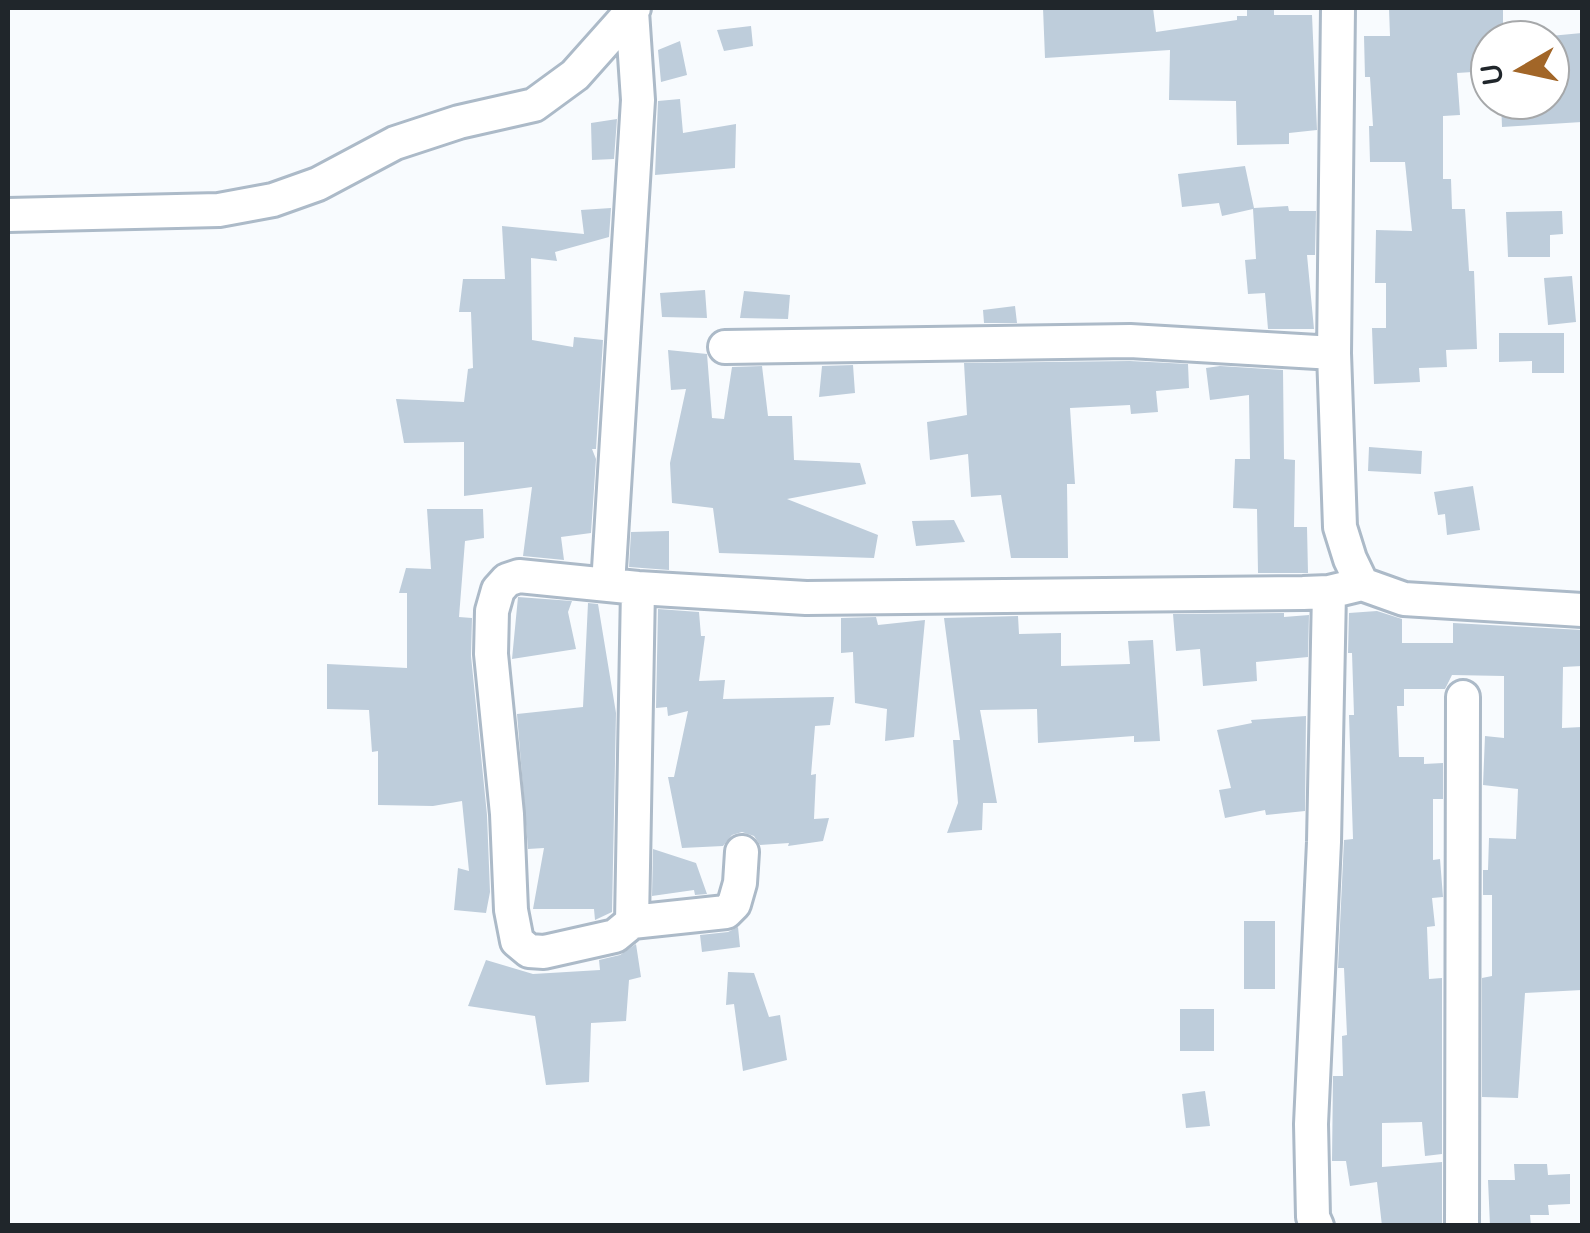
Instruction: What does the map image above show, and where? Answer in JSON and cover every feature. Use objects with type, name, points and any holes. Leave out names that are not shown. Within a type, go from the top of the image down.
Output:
[{"type":"street","points":[[1338,8],[1334,353],[1340,526],[1362,584]]},
{"type":"street","points":[[8,214],[218,210],[273,200],[318,184],[395,143],[459,122],[534,105],[575,75],[633,9]]},
{"type":"street","points":[[632,922],[623,587],[638,100],[633,9]]},
{"type":"street","points":[[725,347],[1130,341],[1334,353]]},
{"type":"street","points":[[742,852],[740,884],[734,904],[726,912],[632,922],[615,936],[544,952],[529,951],[517,941],[511,910],[508,833],[491,654],[492,611],[498,590],[508,580],[519,576],[623,587],[806,598],[1330,592],[1362,584],[1404,600],[1582,610]]},
{"type":"street","points":[[1316,1226],[1311,1124],[1330,592]]},
{"type":"street","points":[[1462,1226],[1463,696]]},
{"type":"building","points":[[1043,8],[1153,8],[1156,32],[1237,20],[1237,16],[1247,16],[1247,8],[1274,8],[1274,15],[1312,15],[1317,130],[1289,133],[1289,144],[1237,145],[1236,101],[1169,100],[1170,50],[1045,58]]},
{"type":"building","points":[[1389,8],[1503,8],[1503,20],[1470,20],[1470,72],[1457,73],[1460,115],[1443,116],[1443,179],[1451,179],[1452,209],[1465,209],[1469,271],[1474,271],[1477,349],[1446,350],[1447,367],[1419,368],[1420,382],[1374,384],[1372,328],[1386,328],[1386,283],[1375,283],[1376,230],[1412,231],[1405,162],[1370,162],[1369,126],[1373,126],[1370,77],[1365,77],[1364,36],[1390,36]]},
{"type":"building","points":[[751,26],[753,46],[724,51],[717,30]]},
{"type":"building","points":[[1582,33],[1582,122],[1502,127],[1502,120],[1570,120],[1570,34]]},
{"type":"building","points":[[680,41],[687,75],[661,82],[658,50]]},
{"type":"building","points":[[680,99],[683,133],[736,124],[735,168],[655,175],[658,101]]},
{"type":"building","points":[[617,119],[614,159],[592,160],[591,123]]},
{"type":"building","points":[[1245,166],[1254,208],[1288,206],[1289,211],[1316,211],[1315,255],[1307,255],[1314,329],[1268,329],[1265,293],[1248,294],[1245,260],[1256,259],[1253,209],[1222,216],[1219,203],[1182,207],[1178,174]]},
{"type":"building","points":[[611,208],[609,237],[555,252],[557,261],[531,258],[532,340],[573,347],[574,337],[603,340],[596,449],[592,449],[596,459],[591,533],[561,537],[564,560],[523,556],[532,487],[464,496],[464,442],[404,443],[396,399],[464,402],[468,369],[473,368],[471,312],[459,312],[463,279],[505,279],[502,226],[584,234],[581,210]]},
{"type":"building","points":[[1562,211],[1563,234],[1550,235],[1550,257],[1508,257],[1506,212]]},
{"type":"building","points":[[1572,276],[1576,322],[1548,325],[1544,278]]},
{"type":"building","points":[[705,290],[707,318],[662,317],[660,293]]},
{"type":"building","points":[[744,291],[790,295],[788,319],[740,318]]},
{"type":"building","points":[[1015,306],[1017,323],[984,323],[983,310]]},
{"type":"building","points":[[1499,333],[1564,333],[1564,373],[1532,373],[1532,361],[1499,362]]},
{"type":"building","points":[[668,350],[707,354],[712,418],[724,419],[732,367],[762,366],[768,416],[792,416],[794,460],[860,463],[866,484],[787,499],[878,535],[874,558],[719,553],[713,508],[672,503],[670,463],[686,389],[671,390]]},
{"type":"building","points":[[964,363],[1188,364],[1189,388],[1156,391],[1158,412],[1131,414],[1130,405],[1070,408],[1075,484],[1067,484],[1068,558],[1011,558],[1001,495],[971,497],[968,454],[930,460],[927,422],[967,415]]},
{"type":"building","points":[[853,365],[855,393],[819,397],[822,366]]},
{"type":"building","points":[[1206,368],[1283,370],[1284,459],[1295,460],[1294,527],[1307,527],[1308,573],[1258,573],[1257,509],[1233,508],[1235,459],[1250,459],[1249,395],[1210,400]]},
{"type":"building","points":[[1369,447],[1422,451],[1421,474],[1368,471]]},
{"type":"building","points":[[1473,486],[1480,530],[1447,535],[1445,514],[1438,515],[1434,492]]},
{"type":"building","points":[[427,509],[483,509],[484,538],[465,541],[459,617],[472,618],[471,656],[487,815],[490,892],[486,913],[454,910],[458,868],[469,871],[462,801],[433,806],[378,805],[378,751],[372,752],[369,710],[327,709],[327,664],[407,668],[407,593],[399,593],[406,568],[431,569]]},
{"type":"building","points":[[954,520],[965,542],[916,546],[912,521]]},
{"type":"building","points":[[669,531],[669,570],[629,567],[631,532]]},
{"type":"building","points":[[518,597],[572,601],[568,612],[576,649],[512,659]]},
{"type":"building","points":[[588,603],[598,604],[616,713],[612,912],[595,920],[594,909],[533,909],[544,848],[528,849],[517,714],[583,707]]},
{"type":"building","points":[[658,609],[699,612],[701,636],[705,636],[699,681],[725,680],[723,699],[834,697],[830,725],[815,726],[811,775],[816,774],[814,819],[829,818],[823,841],[760,845],[754,836],[742,832],[732,835],[723,846],[682,848],[668,777],[674,777],[688,711],[668,716],[667,707],[656,708]]},
{"type":"building","points":[[1377,611],[1402,619],[1402,643],[1453,643],[1453,623],[1582,630],[1582,666],[1563,667],[1562,728],[1582,727],[1582,990],[1525,993],[1518,1098],[1482,1097],[1482,978],[1492,976],[1492,895],[1483,895],[1483,870],[1488,870],[1489,838],[1516,839],[1518,789],[1483,785],[1485,736],[1504,738],[1504,676],[1452,675],[1445,689],[1404,689],[1404,706],[1397,706],[1399,757],[1424,757],[1424,764],[1443,763],[1443,799],[1433,799],[1433,860],[1440,859],[1443,897],[1432,898],[1435,926],[1427,927],[1429,979],[1442,978],[1442,1154],[1425,1156],[1422,1122],[1382,1123],[1382,1167],[1442,1162],[1442,1226],[1382,1226],[1377,1182],[1350,1186],[1346,1161],[1332,1161],[1333,1076],[1343,1076],[1342,1036],[1347,1035],[1344,968],[1338,968],[1344,840],[1353,839],[1349,715],[1354,715],[1349,613]]},
{"type":"building","points":[[1284,613],[1284,617],[1309,615],[1308,657],[1256,662],[1257,681],[1203,686],[1200,649],[1176,651],[1173,614]]},
{"type":"building","points":[[1018,616],[1019,634],[1061,633],[1061,666],[1130,664],[1128,641],[1153,640],[1160,741],[1134,742],[1134,736],[1038,743],[1037,709],[980,710],[997,803],[983,803],[982,830],[947,833],[958,803],[953,740],[960,740],[944,618]]},
{"type":"building","points":[[876,617],[878,625],[925,620],[914,737],[885,741],[887,709],[855,703],[853,652],[841,653],[841,618]]},
{"type":"building","points":[[1306,716],[1305,811],[1266,815],[1265,810],[1225,818],[1219,790],[1231,788],[1217,730],[1252,723],[1251,720]]},
{"type":"building","points":[[653,849],[696,863],[707,894],[695,895],[694,890],[652,896]]},
{"type":"building","points":[[1244,921],[1275,921],[1275,989],[1244,989]]},
{"type":"building","points":[[738,927],[740,947],[702,952],[700,935]]},
{"type":"building","points":[[636,944],[641,977],[629,980],[626,1021],[591,1023],[589,1082],[546,1085],[535,1016],[468,1006],[486,960],[533,974],[600,970],[599,960],[620,955]]},
{"type":"building","points":[[728,972],[754,973],[769,1017],[780,1015],[787,1060],[743,1071],[734,1004],[726,1005]]},
{"type":"building","points":[[1180,1009],[1214,1009],[1214,1051],[1180,1051]]},
{"type":"building","points":[[1205,1091],[1210,1126],[1186,1128],[1182,1094]]},
{"type":"building","points":[[1514,1164],[1547,1164],[1548,1175],[1570,1174],[1570,1204],[1548,1205],[1549,1215],[1530,1215],[1531,1226],[1490,1226],[1488,1180],[1515,1180]]}]
